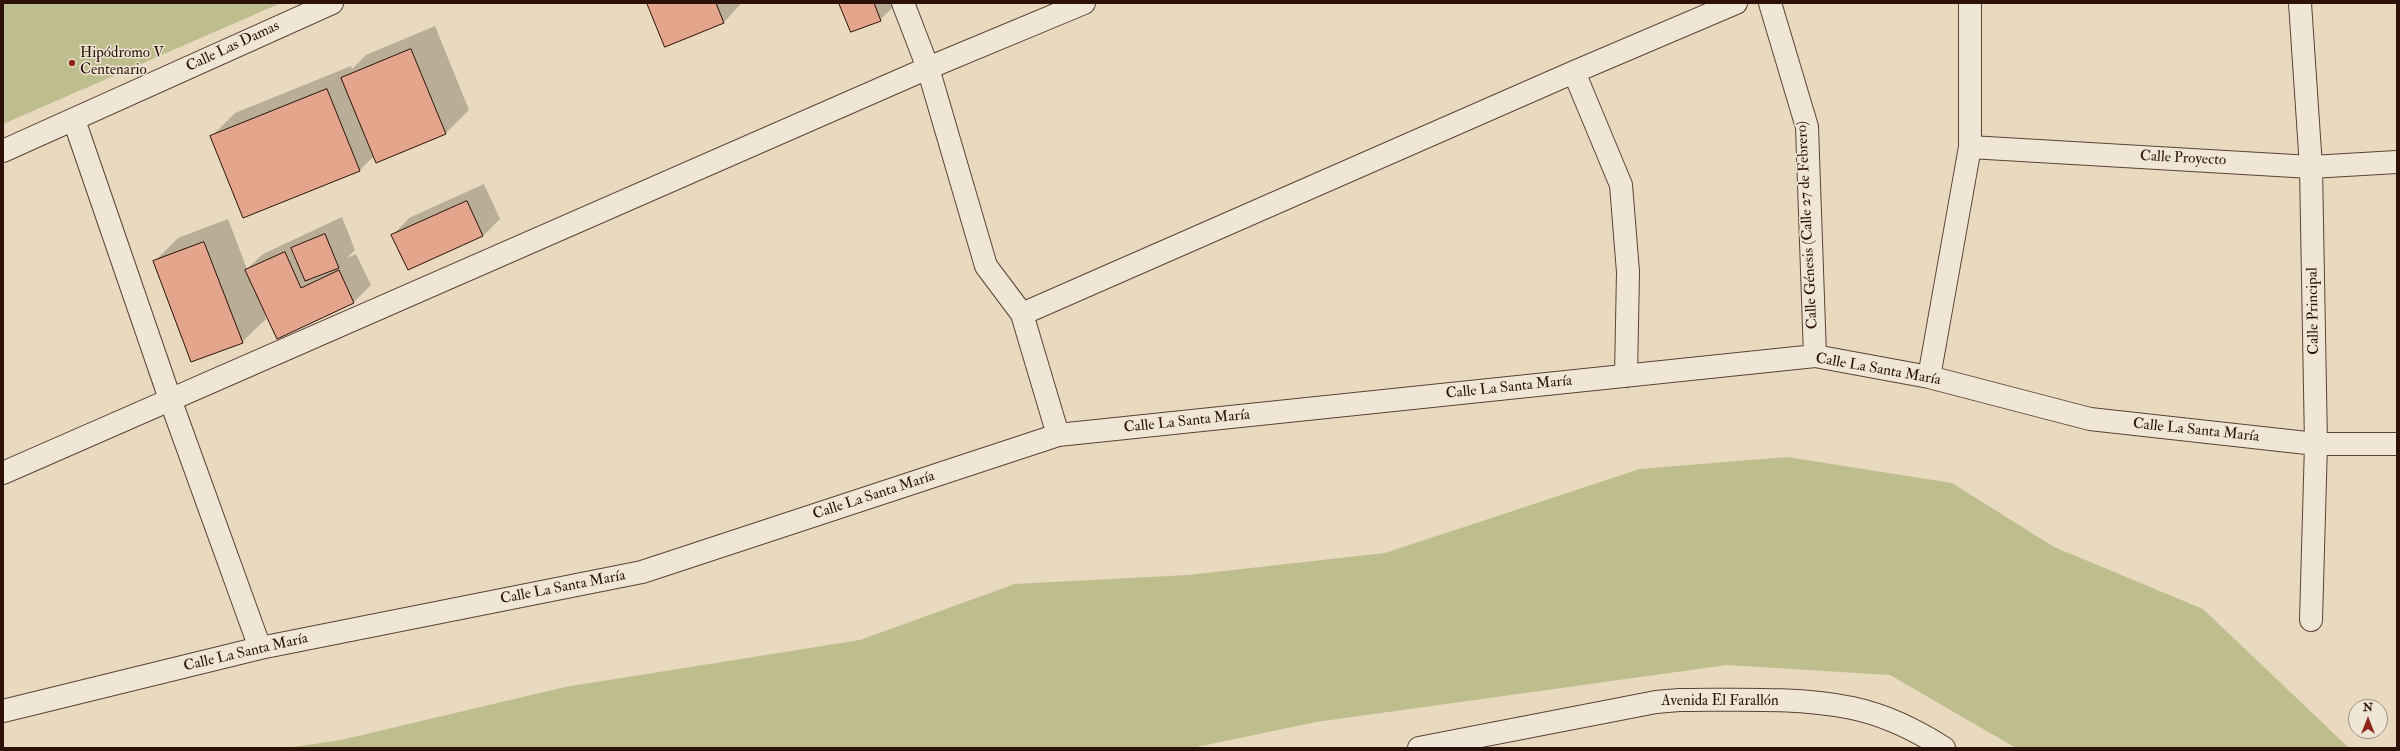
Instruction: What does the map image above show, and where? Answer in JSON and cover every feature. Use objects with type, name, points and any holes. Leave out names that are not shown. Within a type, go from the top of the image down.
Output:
[{"type":"street","name":"Calle Las Damas","points":[[3,151],[332,3]]},
{"type":"street","points":[[903,3],[928,68],[986,266],[1022,314],[1058,435]]},
{"type":"street","points":[[3,473],[928,68],[1084,3]]},
{"type":"street","points":[[1022,314],[1574,72],[1736,3]]},
{"type":"street","name":"Calle Génesis (Calle 27 de Febrero)","points":[[1770,3],[1807,127],[1815,356]]},
{"type":"street","points":[[1929,377],[1970,147],[1970,3]]},
{"type":"street","name":"Calle Principal","points":[[2300,3],[2311,167],[2316,444],[2311,620]]},
{"type":"street","points":[[1574,72],[1621,185],[1628,272],[1626,376]]},
{"type":"street","points":[[74,120],[170,399],[260,648]]},
{"type":"street","name":"Calle Proyecto","points":[[1970,147],[2311,167],[2397,162]]},
{"type":"street","name":"Calle La Santa María","points":[[3,711],[260,648],[642,572],[1058,435],[1815,356],[1929,377],[2090,419],[2316,444],[2397,444]]},
{"type":"street","name":"Avenida El Farallón","points":[[1419,748],[1656,702],[1679,700],[1815,703],[1853,708],[1917,731],[1944,748]]},
{"type":"green space","name":"Hipódromo V Centenario","points":[[3,3],[281,3],[3,124]]},
{"type":"green space","points":[[1787,457],[1952,483],[2054,547],[2203,609],[2349,748],[2016,748],[1890,675],[1727,665],[1316,722],[1192,748],[287,748],[341,740],[565,687],[860,640],[1015,584],[1188,575],[1385,553],[1640,469]]},
{"type":"building","points":[[647,3],[716,3],[724,23],[665,47]]},
{"type":"building","points":[[839,3],[874,3],[881,21],[851,32]]},
{"type":"building","points":[[411,49],[446,134],[376,163],[341,78]]},
{"type":"building","points":[[327,89],[360,171],[243,218],[210,136]]},
{"type":"building","points":[[467,201],[483,236],[408,270],[391,235]]},
{"type":"building","points":[[325,234],[339,268],[305,281],[291,248]]},
{"type":"building","points":[[204,242],[243,343],[191,362],[153,261]]},
{"type":"building","points":[[285,252],[301,288],[339,270],[354,303],[277,339],[245,270]]},
{"type":"place","name":"Hipódromo V Centenario","points":[[72,63]]}]
